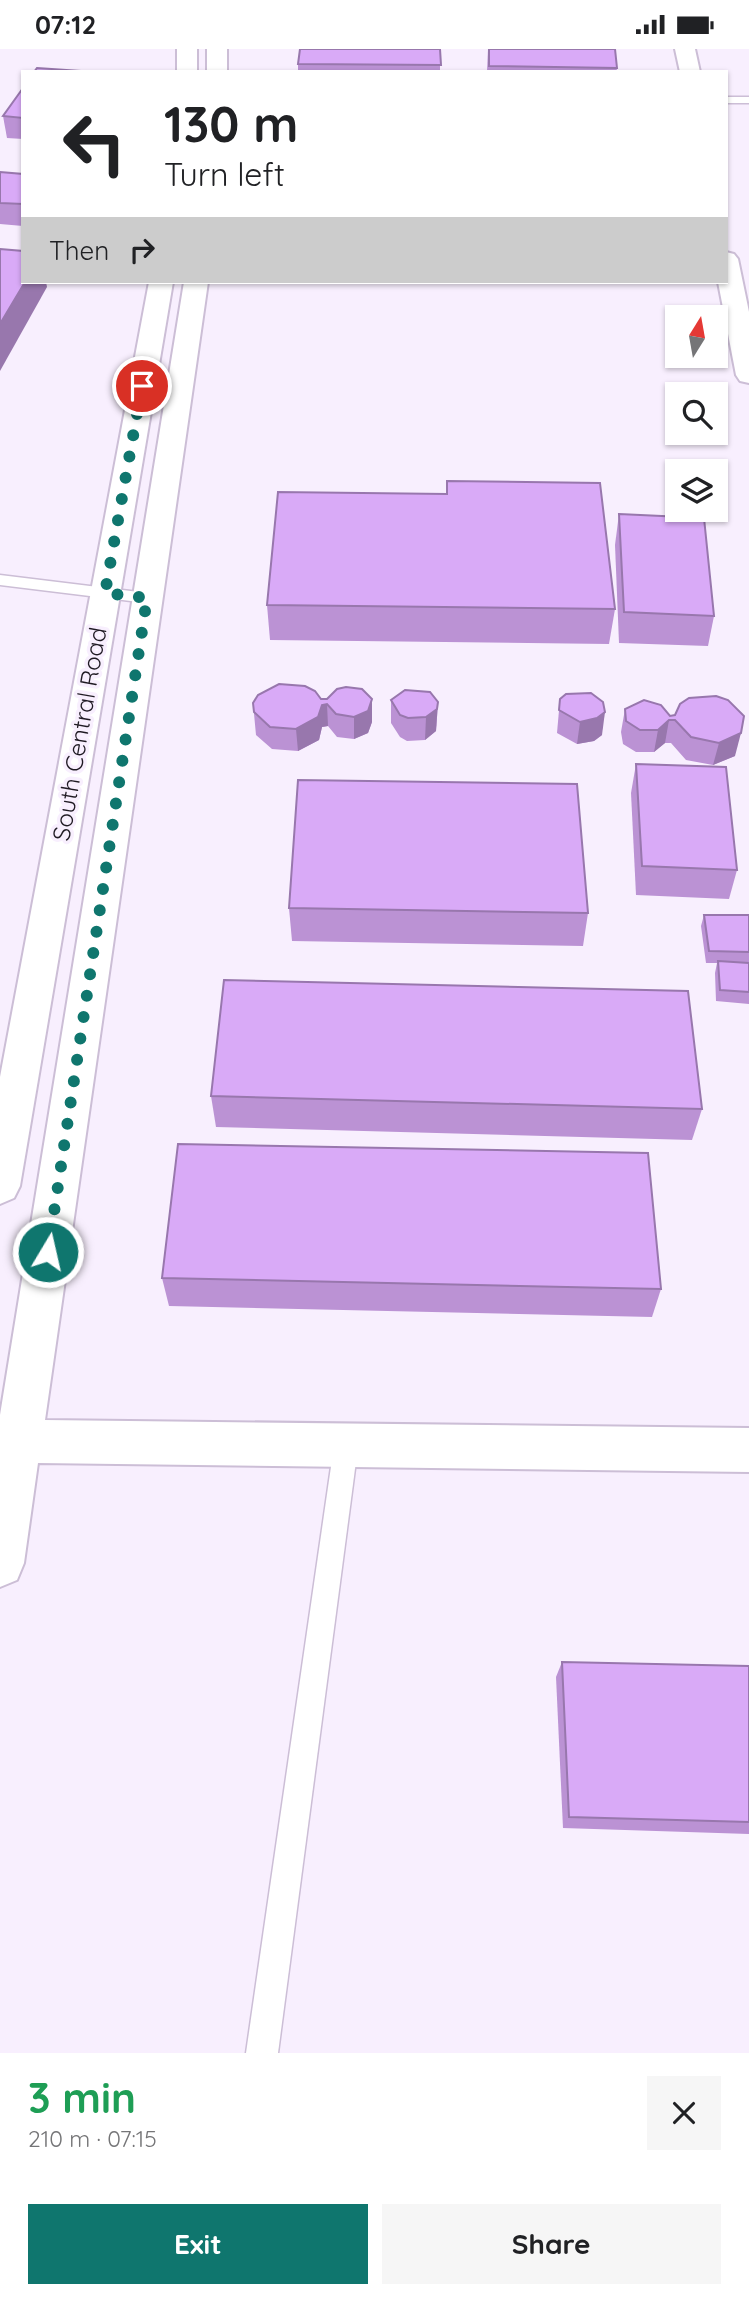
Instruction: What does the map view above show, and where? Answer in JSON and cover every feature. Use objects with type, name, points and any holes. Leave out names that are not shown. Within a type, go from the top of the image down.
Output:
[{"type":"street","points":[[187,49],[187,70]]},
{"type":"street","points":[[217,49],[217,70]]},
{"type":"street","points":[[685,49],[690,70]]},
{"type":"street","points":[[728,269],[749,375]]},
{"type":"street","name":"South Central Road","points":[[0,1187],[161,284]]},
{"type":"street","name":"South Central Road","points":[[0,1563],[9,1442],[196,284]]},
{"type":"street","points":[[9,1442],[749,1450]]},
{"type":"lane","points":[[728,100],[749,100]]},
{"type":"lane","points":[[0,580],[147,598]]},
{"type":"lane","points":[[262,2053],[346,1446]]},
{"type":"building","points":[[300,49],[440,49],[441,65],[298,64]]},
{"type":"building","points":[[489,49],[615,49],[617,68],[489,66]]},
{"type":"building","points":[[37,68],[66,70],[36,70]]},
{"type":"building","points":[[21,91],[21,118],[3,116]]},
{"type":"building","points":[[0,172],[21,174],[21,204],[0,203]]},
{"type":"building","points":[[0,249],[21,251],[21,284],[24,284],[0,324]]},
{"type":"building","points":[[447,481],[600,483],[615,609],[267,605],[278,492],[447,494]]},
{"type":"building","points":[[619,514],[665,516],[665,522],[704,522],[714,616],[624,612]]},
{"type":"building","points":[[279,684],[305,686],[315,691],[321,699],[327,699],[337,689],[362,689],[372,699],[368,711],[354,717],[336,714],[327,704],[322,705],[318,717],[296,729],[270,727],[254,712],[253,703],[258,695]]},
{"type":"building","points":[[405,690],[430,692],[438,702],[437,709],[426,717],[408,718],[400,715],[391,700]]},
{"type":"building","points":[[591,693],[603,702],[605,712],[597,718],[580,722],[559,710],[560,699],[566,694]]},
{"type":"building","points":[[716,696],[728,700],[744,716],[741,733],[719,743],[691,737],[675,720],[669,720],[658,730],[640,730],[626,721],[625,709],[644,700],[661,705],[670,716],[675,715],[680,704],[689,698]]},
{"type":"building","points":[[636,764],[726,767],[737,870],[642,866]]},
{"type":"building","points":[[298,780],[577,784],[588,913],[289,908]]},
{"type":"building","points":[[704,915],[749,915],[749,952],[709,951]]},
{"type":"building","points":[[718,961],[749,963],[749,992],[720,990]]},
{"type":"building","points":[[224,980],[688,991],[702,1109],[211,1096]]},
{"type":"building","points":[[178,1144],[648,1153],[661,1289],[162,1278]]},
{"type":"building","points":[[562,1662],[749,1666],[749,1822],[569,1817]]},
{"type":"route","points":[[48,1252],[147,598],[105,593],[142,386]]}]
